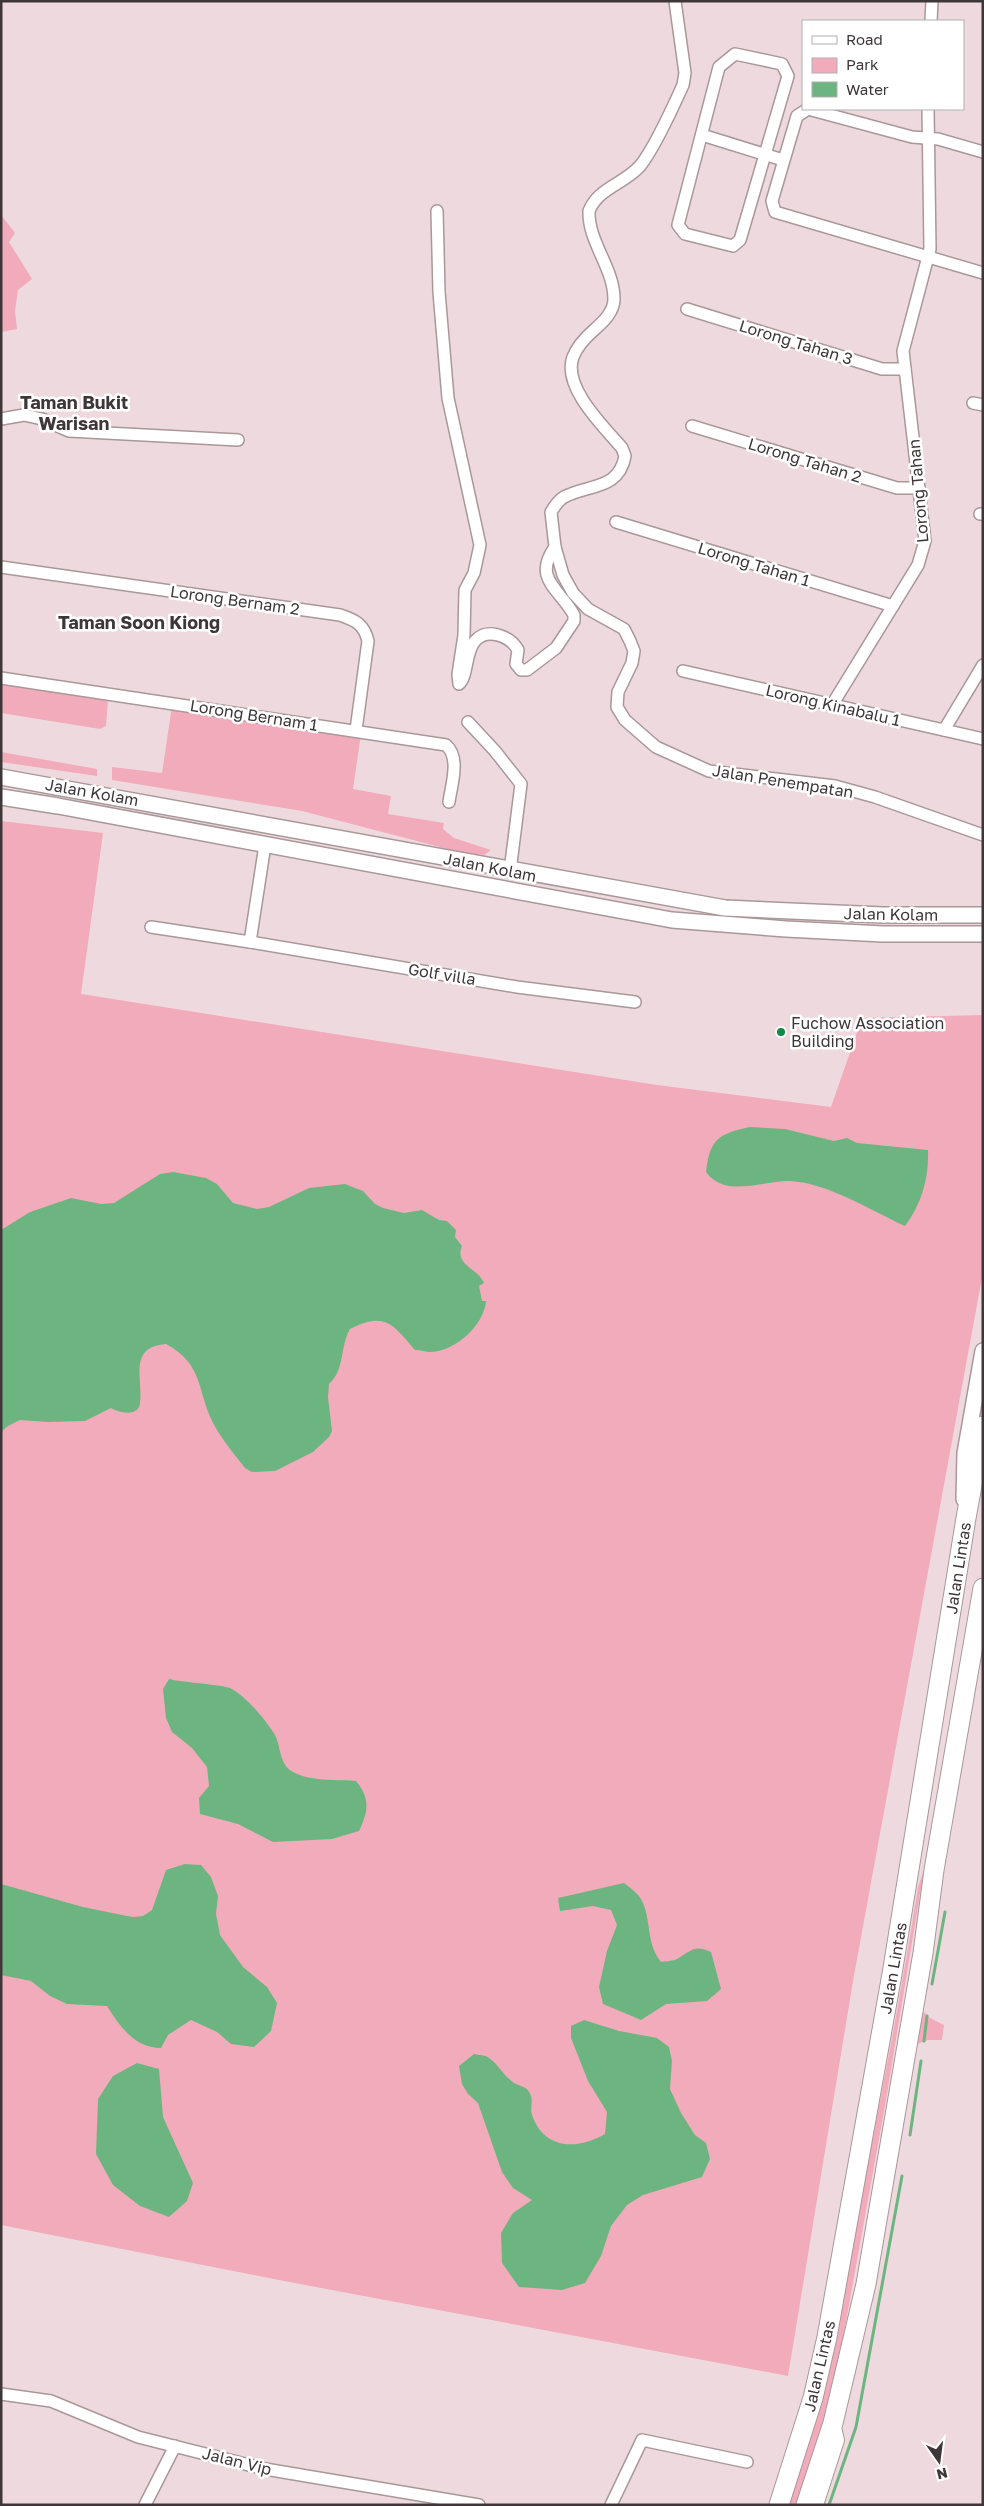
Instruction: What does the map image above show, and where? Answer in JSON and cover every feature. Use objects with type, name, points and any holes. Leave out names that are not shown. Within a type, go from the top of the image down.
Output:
[{"type":"highway","name":"Jalan Lintas","points":[[778,2505],[813,2398],[826,2337],[904,1902],[966,1518],[983,1426]]},
{"type":"highway","name":"Jalan Lintas","points":[[806,2505],[833,2423],[866,2284],[923,1952],[934,1870],[983,1588]]},
{"type":"highway","points":[[904,1902],[915,1867],[920,1863],[928,1863],[934,1870]]},
{"type":"main road","name":"Jalan Kolam","points":[[1,777],[331,836],[510,871],[726,908],[883,915],[983,915]]},
{"type":"main road","name":"Jalan Kolam","points":[[1,797],[343,858],[672,920],[786,930],[883,934],[983,934]]},
{"type":"main road","points":[[331,836],[344,848],[343,858]]},
{"type":"main road","points":[[966,1518],[963,1490],[965,1453],[983,1351]]},
{"type":"street","name":"Jalan Penempatan","points":[[675,1],[685,73],[683,85],[645,159],[634,172],[596,198],[589,211],[596,246],[612,288],[613,305],[605,321],[577,349],[571,368],[584,403],[622,448],[625,456],[623,466],[618,475],[609,482],[596,484],[562,498],[551,512],[555,547],[562,574],[573,593],[588,609],[624,629],[634,651],[632,662],[618,692],[618,707],[625,720],[656,747],[709,771],[835,786],[875,797],[983,835]]},
{"type":"street","points":[[930,20],[932,1]]},
{"type":"street","points":[[735,54],[782,64],[788,76],[740,240],[733,246],[685,234],[678,225],[702,135],[719,67],[735,54]]},
{"type":"street","points":[[806,110],[797,116],[783,160],[772,201],[775,212],[983,273]]},
{"type":"street","points":[[812,110],[912,137],[927,138],[983,152]]},
{"type":"street","name":"Lorong Tahan","points":[[832,705],[924,553],[925,541],[905,369],[904,344],[929,256],[928,110]]},
{"type":"street","points":[[702,135],[783,160]]},
{"type":"street","points":[[437,211],[439,292],[448,398],[480,544],[474,573],[465,590],[464,635],[458,674],[459,684],[472,644],[480,636],[491,633],[514,644],[518,650],[516,664],[521,670],[527,670],[556,648],[574,621],[574,615],[547,576],[545,567],[547,558],[555,547]]},
{"type":"street","name":"Lorong Tahan 3","points":[[688,309],[882,369],[905,369]]},
{"type":"street","points":[[1,419],[24,415],[42,419],[69,431],[238,440]]},
{"type":"street","name":"Lorong Tahan 2","points":[[692,426],[897,488],[919,488]]},
{"type":"street","name":"Lorong Tahan 1","points":[[616,522],[893,606]]},
{"type":"street","name":"Lorong Bernam 2","points":[[1,567],[340,615],[352,619],[363,627],[368,640],[356,730]]},
{"type":"street","points":[[944,730],[983,666]]},
{"type":"street","name":"Lorong Kinabalu 1","points":[[683,671],[983,739]]},
{"type":"street","name":"Lorong Bernam 1","points":[[1,678],[446,745],[452,751],[454,761],[448,802]]},
{"type":"street","points":[[468,722],[495,751],[521,784],[510,871]]},
{"type":"street","points":[[250,942],[265,845]]},
{"type":"street","name":"Golf villa","points":[[151,927],[517,987],[635,1002]]},
{"type":"street","name":"Jalan Vip","points":[[1,2394],[52,2401],[138,2437],[265,2469],[479,2505]]},
{"type":"street","points":[[816,2505],[837,2440],[833,2423]]},
{"type":"street","points":[[611,2505],[642,2440],[747,2462]]},
{"type":"street","points":[[145,2505],[175,2446]]},
{"type":"green space","points":[[1,215],[15,233],[9,242],[32,279],[18,290],[15,311],[17,329],[1,332]]},
{"type":"green space","points":[[1,682],[108,699],[106,726],[100,729],[1,713]]},
{"type":"green space","points":[[172,706],[361,734],[353,789],[391,796],[388,814],[444,823],[443,829],[454,838],[491,850],[484,855],[459,852],[302,811],[112,780],[112,767],[162,773]]},
{"type":"green space","points":[[1,752],[97,769],[97,776],[1,762]]},
{"type":"green space","points":[[1,821],[103,833],[81,994],[657,1085],[831,1107],[862,1018],[983,1015],[983,1272],[853,1981],[788,2376],[284,2281],[1,2225]]},
{"type":"green space","points":[[924,1870],[886,2100],[836,2377],[826,2416],[797,2505],[788,2505],[818,2410],[832,2346],[903,1978],[918,1887]]},
{"type":"green space","points":[[922,2010],[930,2018],[944,2025],[942,2040],[928,2040],[917,2044]]},
{"type":"water","points":[[750,1127],[785,1129],[834,1141],[847,1138],[857,1143],[928,1150],[926,1180],[916,1208],[905,1226],[834,1192],[804,1183],[780,1181],[734,1186],[724,1185],[714,1180],[706,1172],[710,1152],[718,1139],[731,1132]]},
{"type":"water","points":[[173,1172],[206,1178],[217,1184],[233,1203],[257,1209],[269,1207],[309,1188],[345,1184],[363,1191],[375,1204],[383,1208],[404,1213],[422,1210],[439,1220],[447,1221],[456,1230],[455,1237],[462,1246],[461,1258],[484,1283],[479,1286],[482,1301],[486,1301],[480,1319],[459,1342],[440,1351],[431,1352],[415,1350],[394,1328],[388,1323],[381,1321],[372,1321],[350,1329],[338,1372],[329,1384],[328,1397],[332,1431],[329,1437],[313,1452],[275,1471],[252,1472],[245,1468],[212,1421],[193,1369],[187,1360],[166,1344],[154,1346],[146,1351],[142,1357],[140,1365],[140,1403],[136,1410],[128,1413],[111,1408],[85,1421],[48,1422],[20,1420],[1,1432],[1,1230],[30,1212],[71,1198],[101,1204],[114,1203],[160,1174]]},
{"type":"water","points":[[169,1679],[226,1687],[243,1697],[261,1716],[275,1735],[285,1765],[293,1772],[315,1779],[356,1781],[366,1800],[366,1812],[359,1831],[332,1839],[273,1842],[238,1824],[200,1814],[199,1798],[209,1786],[207,1767],[192,1748],[172,1732],[166,1718],[163,1689]]},
{"type":"water","points":[[185,1864],[201,1865],[211,1877],[218,1896],[216,1914],[220,1935],[243,1967],[267,1987],[277,2003],[271,2031],[254,2047],[231,2044],[217,2032],[191,2020],[168,2035],[161,2048],[152,2047],[143,2044],[129,2035],[107,2006],[67,2004],[50,1996],[31,1981],[1,1975],[1,1884],[83,1907],[132,1917],[143,1916],[152,1910],[166,1870]]},
{"type":"water","points":[[624,1883],[639,1896],[643,1904],[652,1945],[661,1962],[675,1960],[696,1949],[711,1952],[721,1989],[707,2001],[666,2004],[641,2020],[603,2004],[599,1987],[607,1951],[617,1925],[611,1910],[593,1906],[560,1911],[558,1898]]},
{"type":"water","points":[[584,2020],[619,2031],[657,2038],[669,2047],[672,2061],[670,2089],[681,2113],[695,2135],[706,2143],[710,2159],[702,2177],[643,2195],[627,2205],[611,2226],[601,2256],[585,2283],[562,2290],[519,2287],[502,2263],[501,2233],[513,2213],[532,2200],[513,2188],[502,2172],[478,2103],[468,2094],[462,2084],[459,2066],[474,2054],[488,2057],[510,2080],[528,2090],[532,2098],[532,2115],[537,2127],[545,2135],[553,2141],[563,2144],[584,2143],[595,2139],[605,2134],[607,2112],[588,2081],[571,2038],[571,2026]]},
{"type":"water","points":[[137,2063],[159,2069],[163,2117],[193,2183],[187,2201],[169,2217],[140,2206],[113,2185],[96,2154],[98,2099],[113,2076]]},
{"type":"waterway","points":[[932,1984],[945,1912]]},
{"type":"waterway","points":[[924,2041],[927,2016]]},
{"type":"waterway","points":[[910,2135],[921,2061]]},
{"type":"waterway","points":[[829,2505],[856,2427],[902,2176]]},
{"type":"place","name":"Fuchow Association Building","points":[[781,1032]]},
{"type":"district","name":"Taman Bukit Warisan","points":[[74,413]]},
{"type":"district","name":"Taman Soon Kiong","points":[[139,623]]}]
